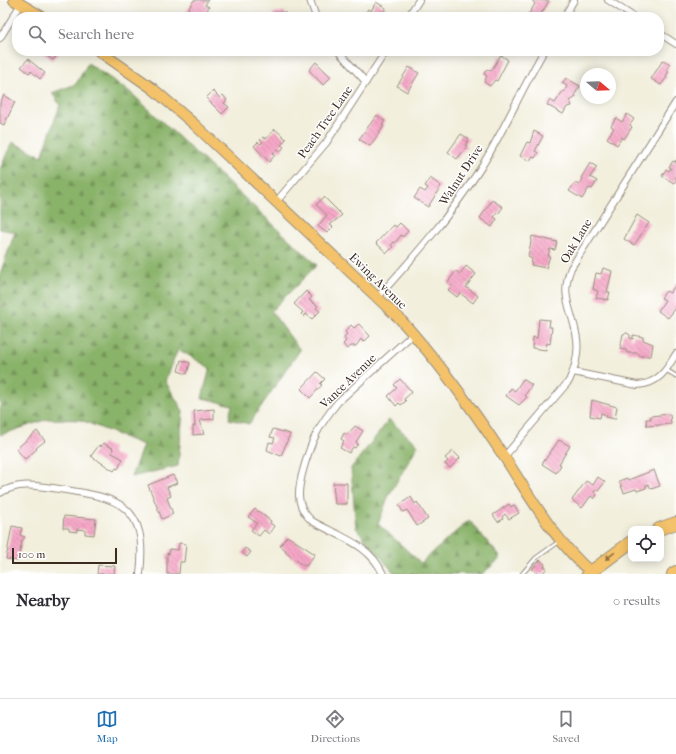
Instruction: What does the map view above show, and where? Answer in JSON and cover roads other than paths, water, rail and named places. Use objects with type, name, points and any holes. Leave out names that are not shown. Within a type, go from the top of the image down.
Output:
[{"type":"highway","points":[[664,527],[676,522]]},
{"type":"highway","points":[[590,573],[628,544]]},
{"type":"main road","points":[[17,2],[34,12]]},
{"type":"main road","name":"Ewing Avenue","points":[[106,56],[152,88],[178,109],[413,334],[474,411],[561,540],[590,573]]},
{"type":"street","points":[[310,0],[314,12]]},
{"type":"street","points":[[411,12],[419,0]]},
{"type":"street","points":[[567,12],[574,0]]},
{"type":"street","points":[[608,0],[626,12]]},
{"type":"street","points":[[12,12],[17,2]]},
{"type":"street","points":[[0,38],[12,13]]},
{"type":"street","points":[[664,36],[676,44]]},
{"type":"street","points":[[343,56],[366,82]]},
{"type":"street","name":"Peach Tree Lane","points":[[276,202],[326,143],[383,56]]},
{"type":"street","name":"Walnut Drive","points":[[377,298],[423,246],[460,199],[499,137],[524,84],[541,56]]},
{"type":"street","name":"Oak Lane","points":[[504,457],[562,391],[573,372],[578,356],[578,344],[566,299],[567,277],[571,268],[676,102]]},
{"type":"street","name":"Vance Avenue","points":[[383,574],[374,558],[359,545],[312,521],[306,515],[299,502],[298,487],[311,442],[328,414],[338,402],[413,334]]},
{"type":"street","points":[[573,372],[637,385],[652,382],[657,379],[666,370],[676,354]]},
{"type":"street","points":[[0,493],[10,488],[29,485],[98,494],[118,503],[132,517],[140,532],[143,552],[140,574]]},
{"type":"lane","points":[[666,370],[676,376]]},
{"type":"lane","points":[[522,574],[536,558],[561,540]]}]
